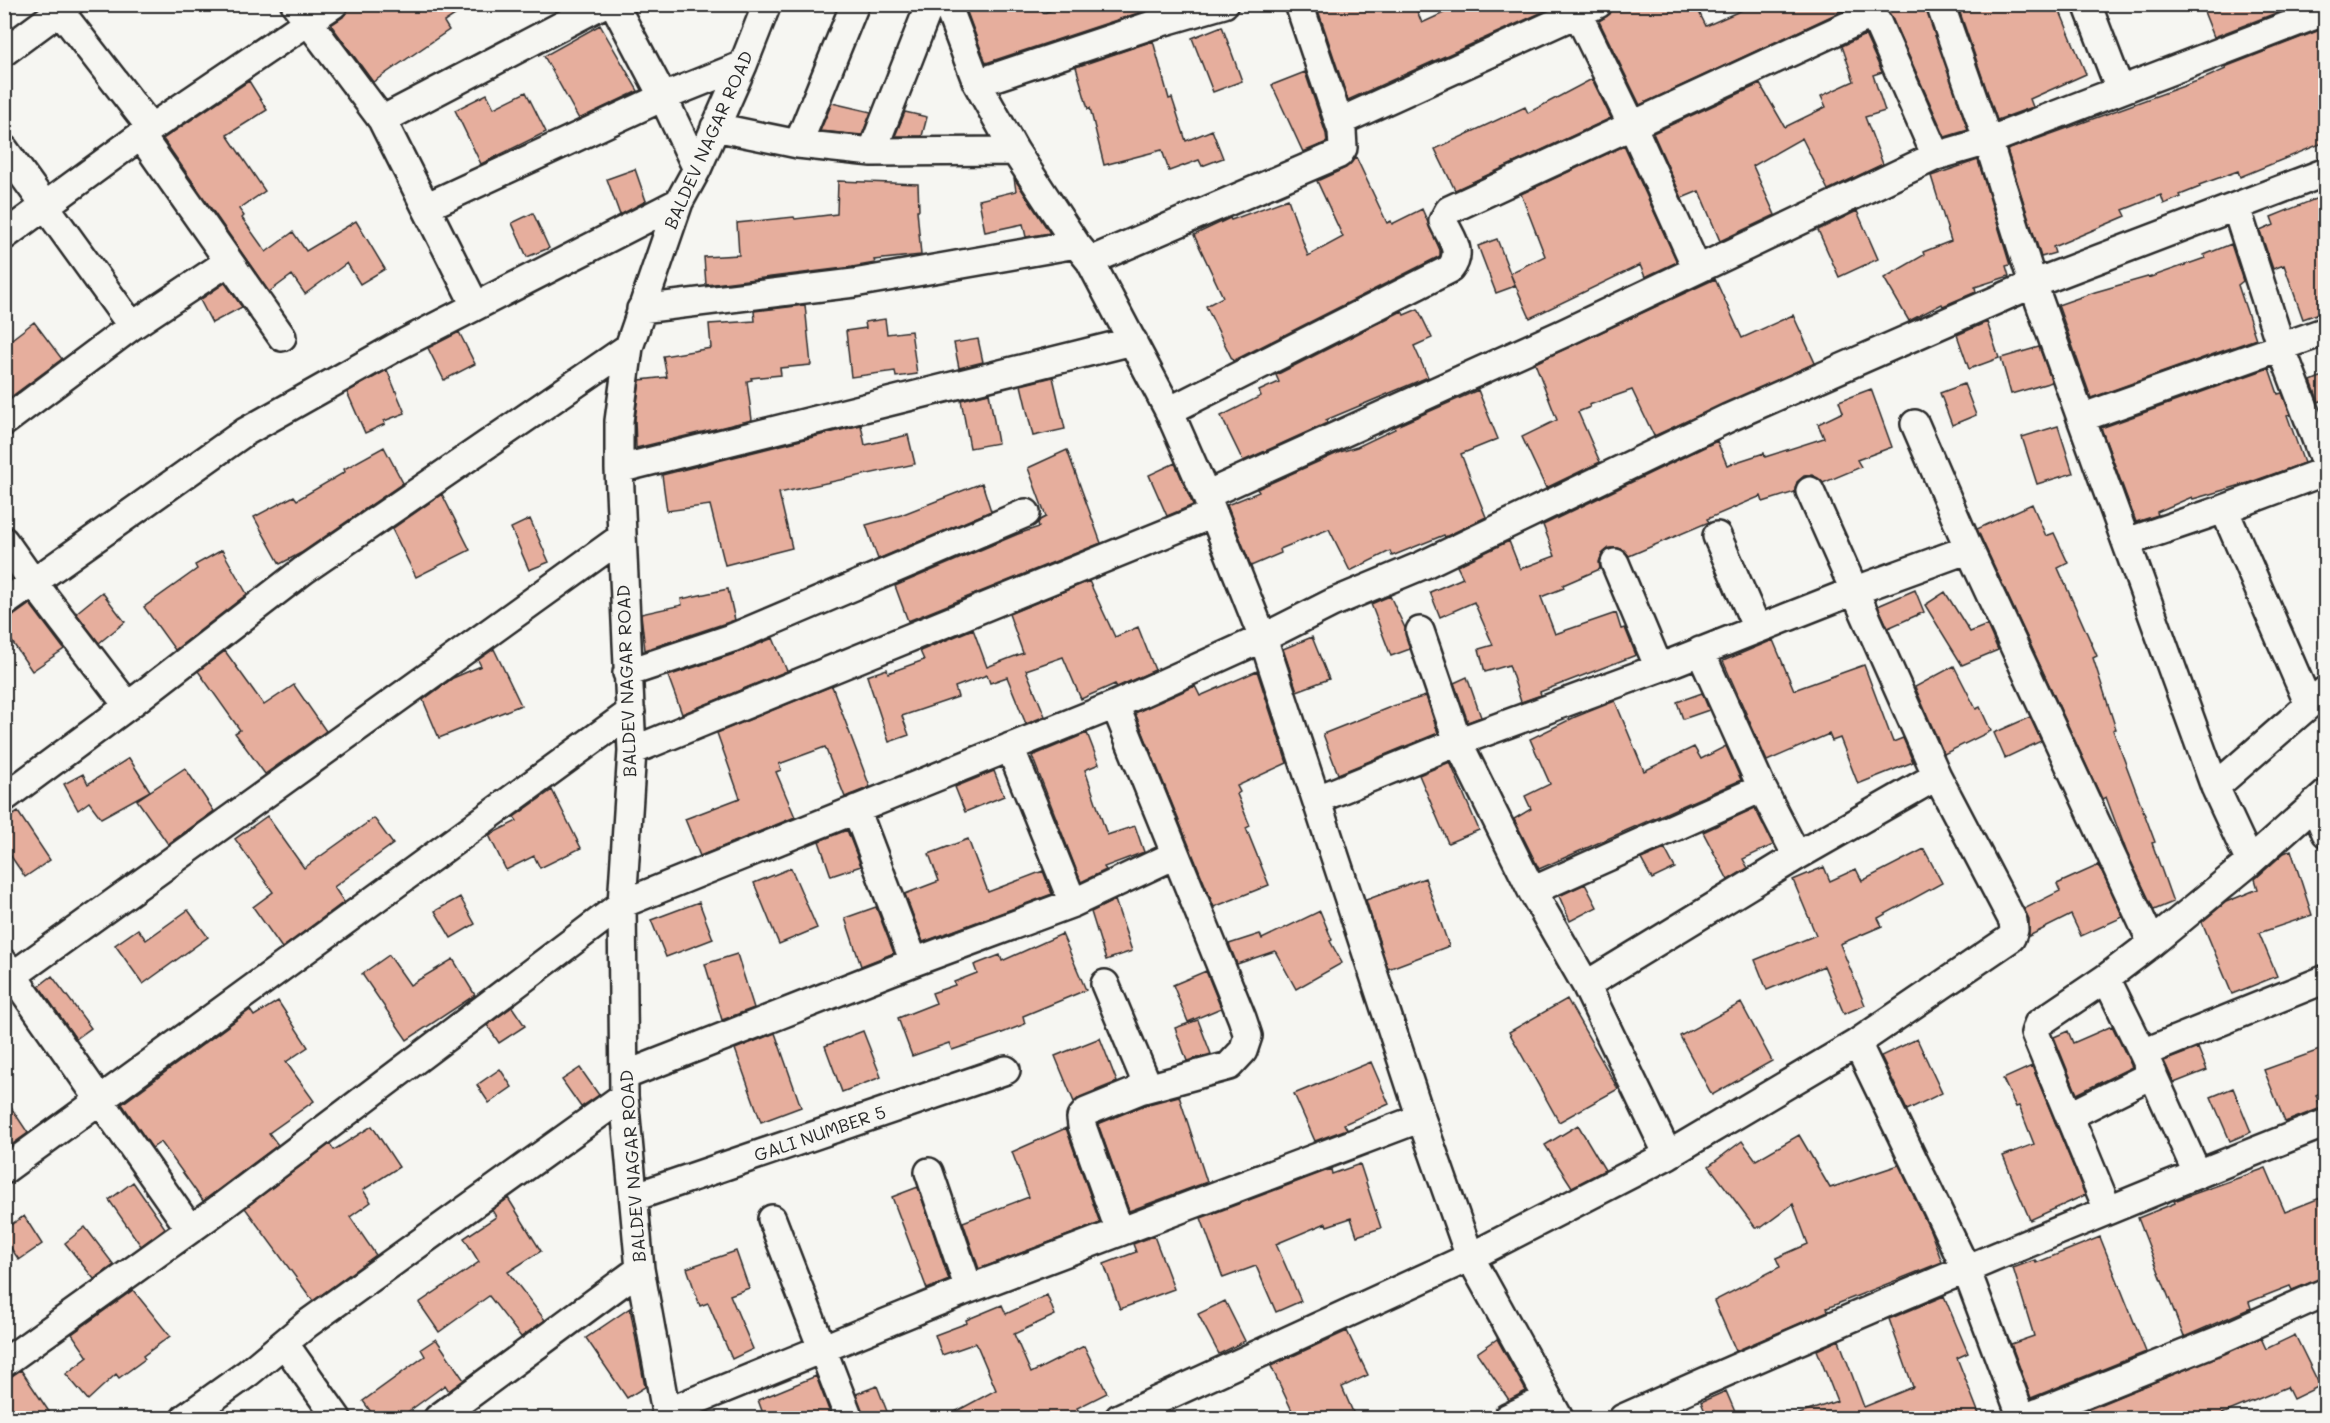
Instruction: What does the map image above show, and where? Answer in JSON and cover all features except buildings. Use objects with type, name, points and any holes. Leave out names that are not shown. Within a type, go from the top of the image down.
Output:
[{"type":"street","points":[[4,236],[48,206],[302,13],[334,4]]},
{"type":"street","points":[[382,120],[603,4]]},
{"type":"street","points":[[614,4],[663,97],[697,169]]},
{"type":"street","name":"BALDEV NAGAR ROAD","points":[[667,1415],[640,1269],[625,1086],[622,904],[632,751],[627,673],[619,421],[629,347],[641,309],[679,202],[697,169],[767,4]]},
{"type":"street","points":[[798,144],[855,4]]},
{"type":"street","points":[[872,152],[930,4]]},
{"type":"street","points":[[947,4],[977,83],[1015,151],[1083,252],[1169,411],[1263,638],[1318,799],[1421,1118],[1470,1257],[1553,1409],[1506,1419]]},
{"type":"street","points":[[977,83],[1155,24],[1224,4]]},
{"type":"street","points":[[641,309],[1083,252],[1333,158],[1343,148],[1344,141],[1299,4]]},
{"type":"street","points":[[1940,4],[1988,141],[2033,284],[2081,418],[2215,787],[2250,862]]},
{"type":"street","points":[[2087,4],[2120,90]]},
{"type":"street","points":[[4,52],[64,8],[228,262],[282,337]]},
{"type":"street","points":[[1339,122],[1583,8],[1632,125],[1697,269]]},
{"type":"street","points":[[632,751],[1209,504],[1936,156],[1988,141],[2325,11]]},
{"type":"street","points":[[302,13],[382,120],[475,305]]},
{"type":"street","points":[[1169,411],[1450,269],[1458,255],[1443,221],[1449,210],[1867,18],[1876,22],[1936,156]]},
{"type":"street","points":[[426,207],[663,97],[743,65]]},
{"type":"street","points":[[715,127],[798,144],[872,152],[1015,151]]},
{"type":"street","points":[[4,149],[48,206],[132,326]]},
{"type":"street","points":[[4,1363],[190,1229],[622,904],[1115,705],[1263,638],[1332,603],[1423,565],[1728,418],[2033,284],[2325,171]]},
{"type":"street","points":[[4,603],[245,432],[396,346],[679,202]]},
{"type":"street","points":[[2236,207],[2280,347],[2325,465]]},
{"type":"street","points":[[4,422],[132,326],[228,262]]},
{"type":"street","points":[[2081,418],[2325,331]]},
{"type":"street","points":[[619,469],[1133,341]]},
{"type":"street","points":[[4,798],[304,570],[629,347]]},
{"type":"street","points":[[1915,424],[1970,549],[2152,943]]},
{"type":"street","points":[[2127,542],[2325,471]]},
{"type":"street","points":[[1124,1418],[1470,1257],[1668,1155],[1857,1043],[2011,938],[2014,930],[2013,921],[1937,776],[1810,491]]},
{"type":"street","points":[[2215,787],[2317,698],[2224,509]]},
{"type":"street","points":[[627,673],[732,638],[1026,513]]},
{"type":"street","points":[[1717,536],[1757,628]]},
{"type":"street","points":[[190,1229],[101,1100],[7,973],[622,537]]},
{"type":"street","points":[[4,541],[128,706]]},
{"type":"street","points":[[1318,799],[1458,742],[1970,549]]},
{"type":"street","points":[[1615,562],[1659,668]]},
{"type":"street","points":[[1420,632],[1458,742],[1532,891],[1586,985],[1668,1155]]},
{"type":"street","points":[[1700,651],[1762,788],[1797,856]]},
{"type":"street","points":[[1115,705],[1248,1036],[1243,1051],[1229,1066],[1140,1090],[1086,1112],[1081,1118],[1120,1232]]},
{"type":"street","points":[[4,1170],[631,712]]},
{"type":"street","points":[[1010,747],[1073,903]]},
{"type":"street","points":[[1586,985],[1797,856],[1937,776]]},
{"type":"street","points":[[1532,891],[1762,788]]},
{"type":"street","points":[[2108,1210],[2035,1033],[2038,1024],[2106,978],[2152,943],[2250,862],[2320,799]]},
{"type":"street","points":[[2320,799],[2325,833]]},
{"type":"street","points":[[856,809],[914,962]]},
{"type":"street","points":[[185,1419],[307,1324],[625,1086],[914,962],[1073,903],[1175,855]]},
{"type":"street","points":[[2106,978],[2198,1173]]},
{"type":"street","points":[[2069,1116],[2148,1064],[2325,979]]},
{"type":"street","points":[[1105,984],[1144,1077],[1140,1090]]},
{"type":"street","points":[[1857,1043],[1966,1269],[2023,1419],[2219,1340],[2325,1292]]},
{"type":"street","name":"GALI NUMBER 5","points":[[634,1197],[1006,1070]]},
{"type":"street","points":[[667,1415],[969,1289],[1421,1118]]},
{"type":"street","points":[[1623,1419],[1809,1335],[2198,1173],[2325,1123]]},
{"type":"street","points":[[929,1172],[969,1289]]},
{"type":"street","points":[[772,1219],[849,1419]]},
{"type":"street","points":[[438,1419],[640,1269]]},
{"type":"street","points":[[284,1343],[337,1419]]}]
